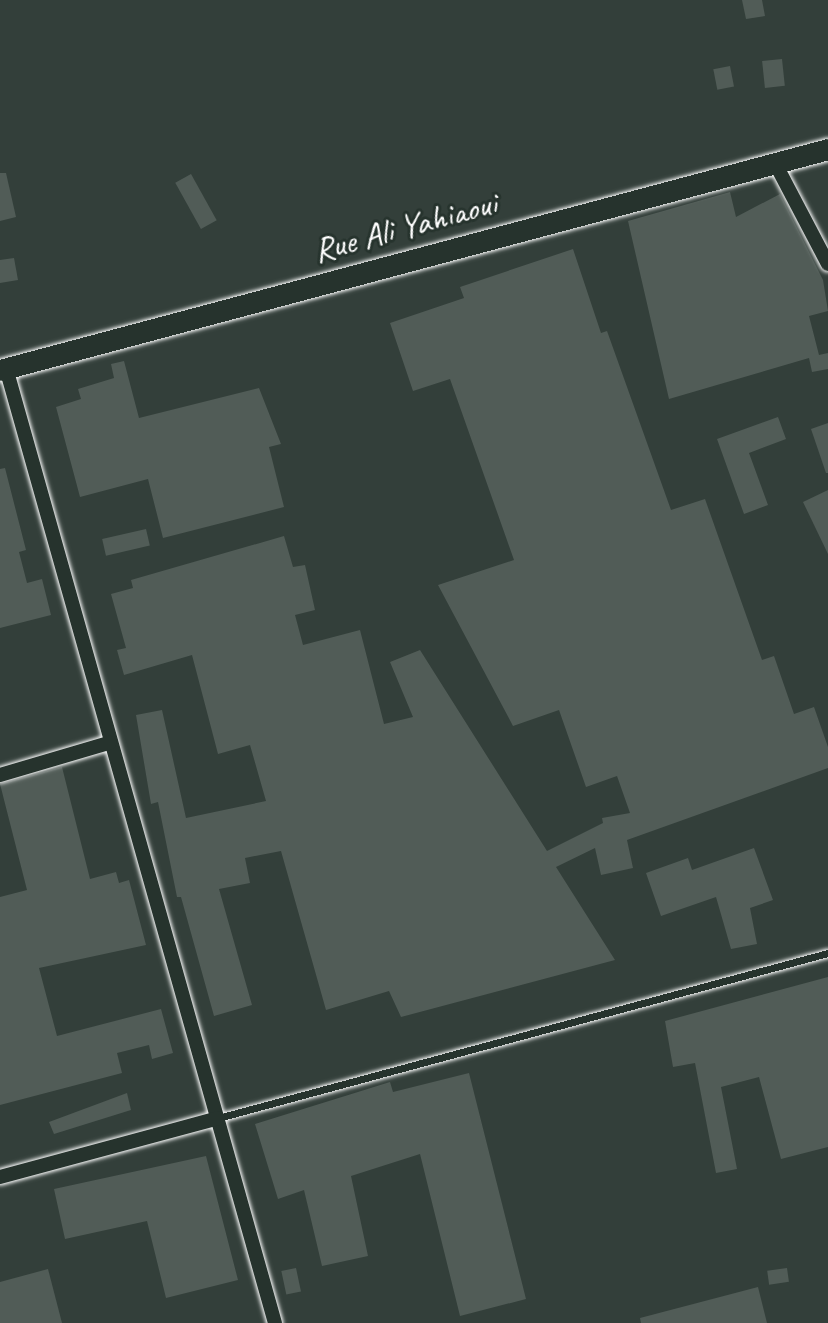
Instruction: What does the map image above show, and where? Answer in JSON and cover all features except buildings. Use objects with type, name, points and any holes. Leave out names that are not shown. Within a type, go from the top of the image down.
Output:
[{"type":"main road","name":"Rue Ali Yahiaoui","points":[[3,369],[828,149]]},
{"type":"street","points":[[775,163],[828,264]]},
{"type":"street","points":[[3,369],[275,1323]]},
{"type":"street","points":[[0,775],[109,743]]},
{"type":"street","points":[[0,1177],[218,1118]]},
{"type":"lane","points":[[218,1118],[828,953]]},
{"type":"shaded area","points":[[0,0],[828,0],[828,1323],[0,1323]]}]
